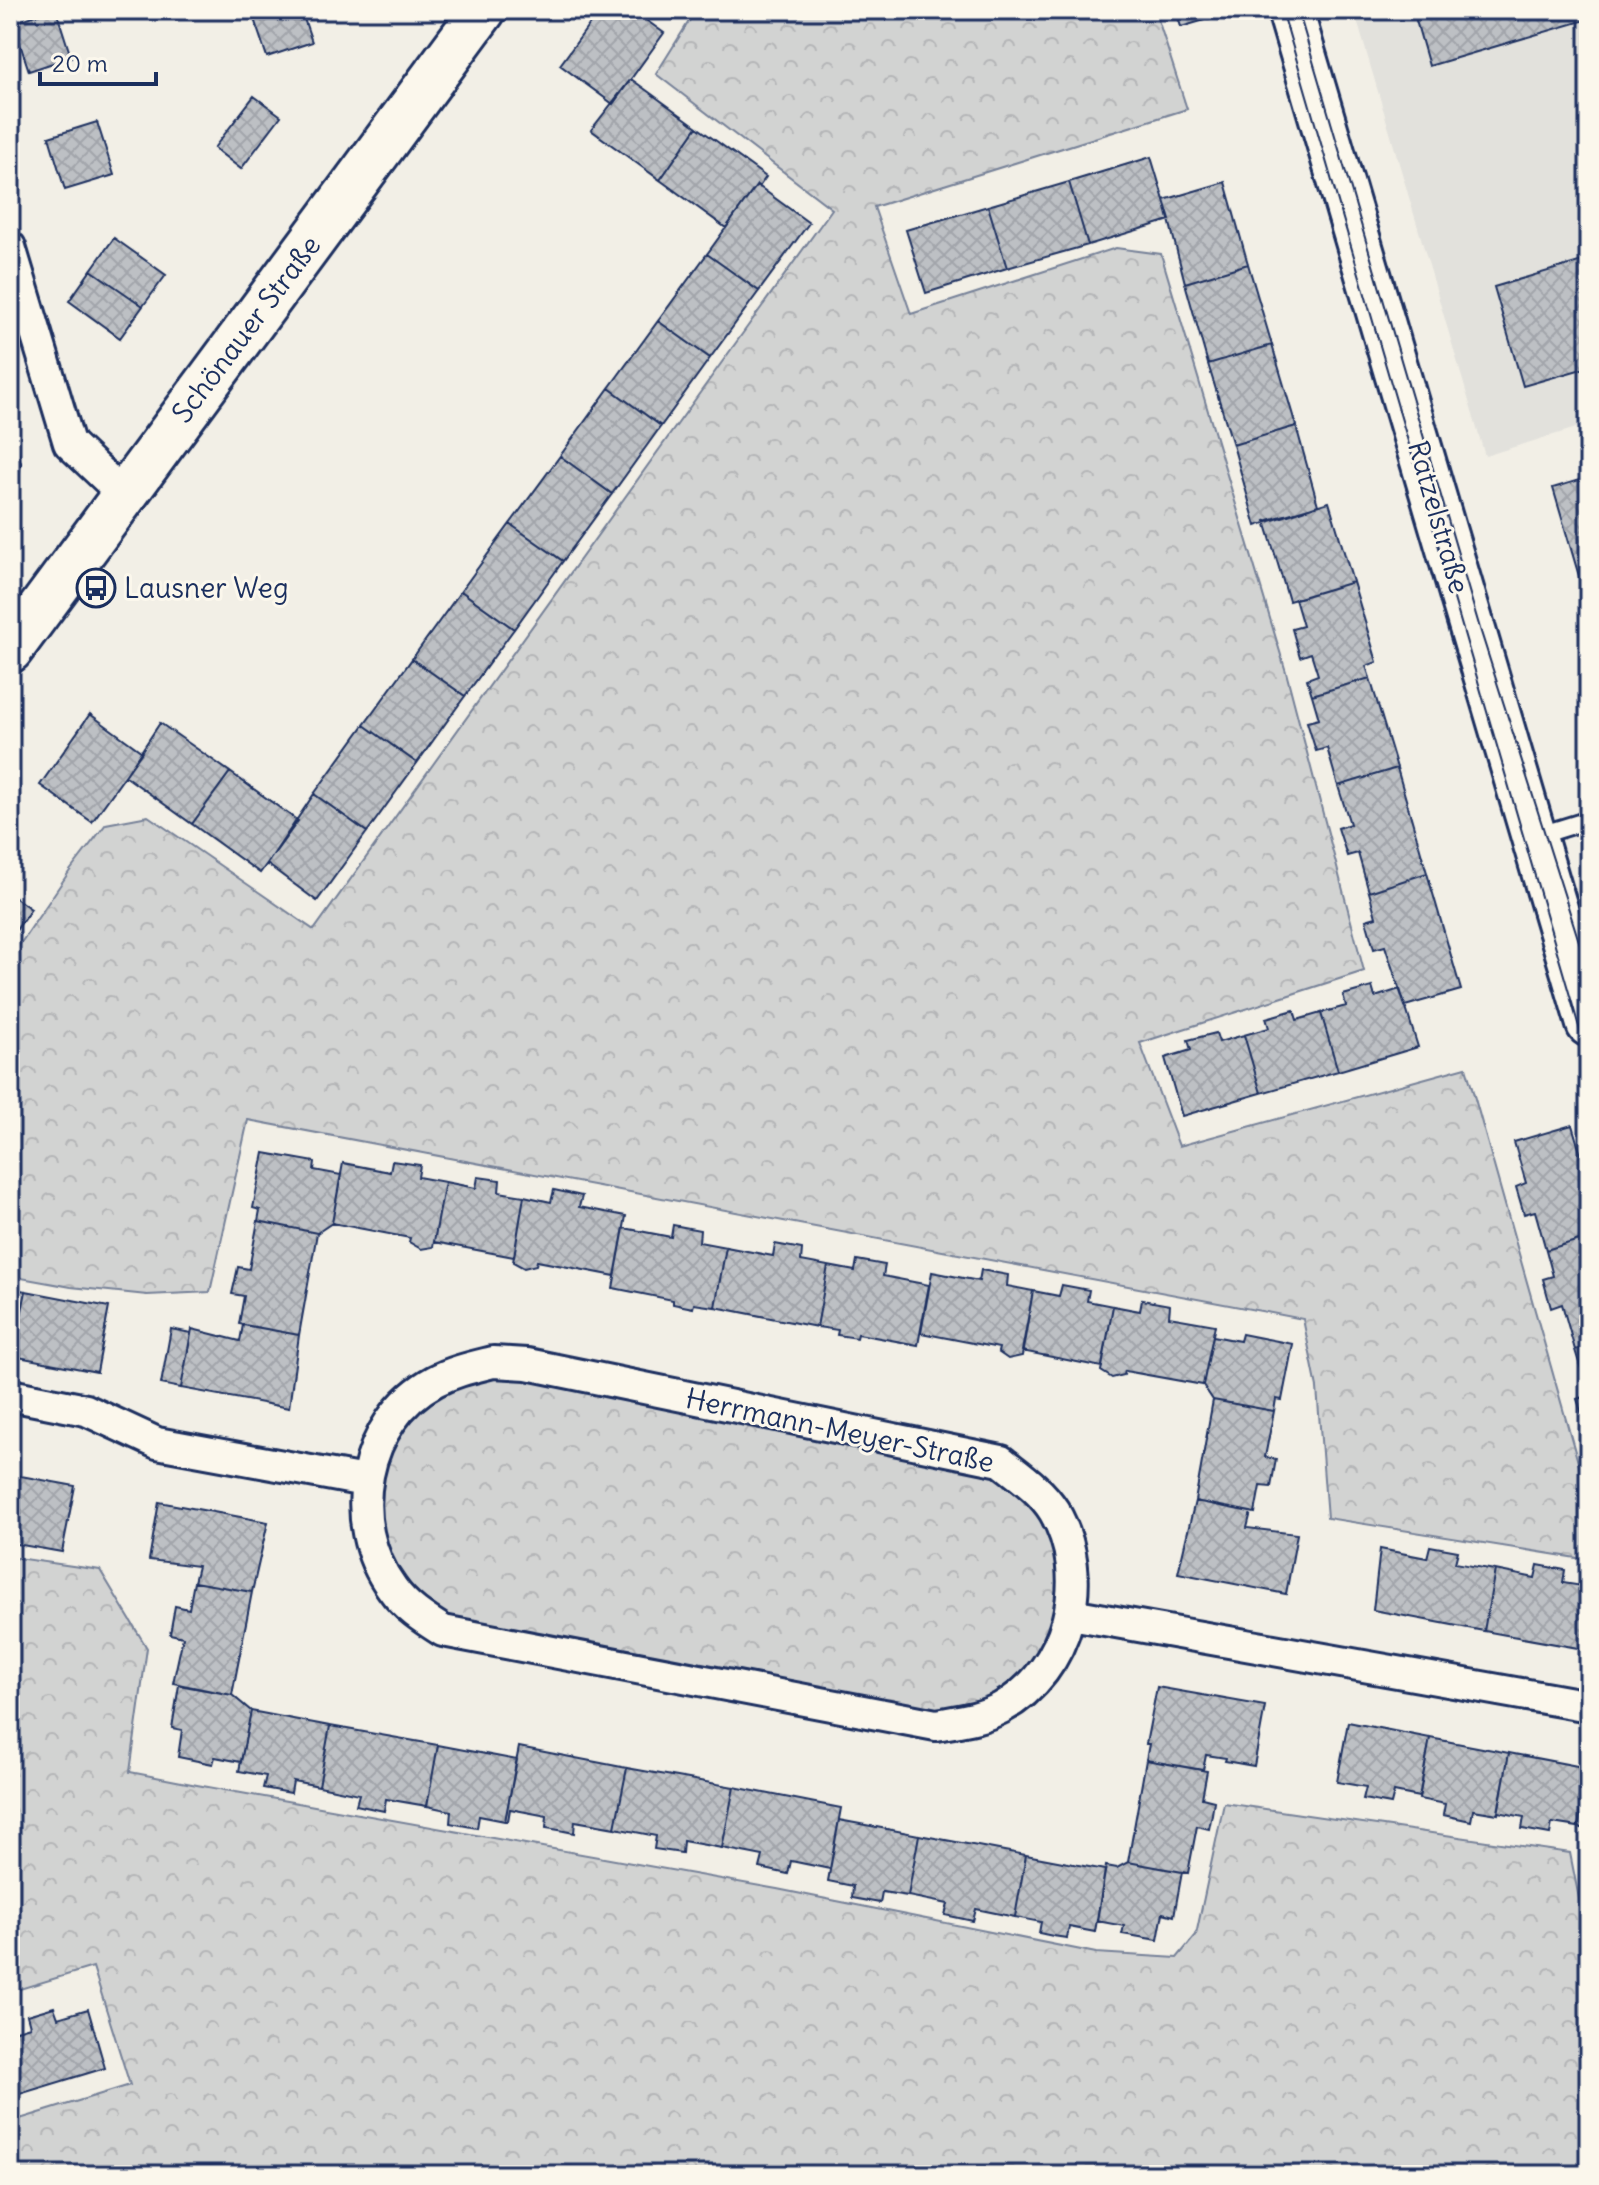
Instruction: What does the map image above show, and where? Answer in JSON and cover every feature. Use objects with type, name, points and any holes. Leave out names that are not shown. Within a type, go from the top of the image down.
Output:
[{"type":"main road","name":"Schönauer Straße","points":[[10,650],[483,10]]},
{"type":"main road","name":"Ratzelstraße","points":[[1290,10],[1589,1024]]},
{"type":"street","points":[[10,247],[69,443],[123,494]]},
{"type":"street","name":"Herrmann-Meyer-Straße","points":[[493,1362],[527,1364],[1001,1461],[1039,1491],[1054,1512],[1064,1534],[1074,1573],[1071,1614],[1054,1657],[1022,1694],[978,1718],[936,1725],[443,1631],[415,1613],[392,1588],[373,1555],[364,1518],[365,1481],[379,1441],[392,1419],[409,1400],[432,1382],[460,1369],[493,1362]]},
{"type":"street","points":[[10,1395],[86,1410],[157,1443],[365,1481]]},
{"type":"street","points":[[1071,1614],[1589,1706]]},
{"type":"lane","points":[[1533,837],[1589,820]]},
{"type":"shaded area","points":[[1354,10],[1589,10],[1589,424],[1485,456]]},
{"type":"green space","points":[[696,10],[1155,10],[1187,109],[874,207],[911,314],[1116,248],[1161,254],[1286,672],[1364,971],[1140,1043],[1179,1146],[1466,1067],[1589,1501],[1589,1560],[1327,1518],[1317,1388],[1303,1319],[248,1120],[210,1292],[147,1295],[71,1287],[10,1276],[10,959],[69,872],[106,824],[148,816],[314,930],[832,209],[656,74]]},
{"type":"green space","points":[[493,1362],[1001,1461],[1064,1534],[1054,1657],[978,1718],[443,1631],[373,1555],[379,1441],[392,1419]]},
{"type":"green space","points":[[10,1557],[100,1570],[147,1648],[130,1772],[197,1785],[777,1889],[1096,1953],[1177,1958],[1196,1935],[1224,1803],[1570,1853],[1589,1949],[1589,2175],[10,2175],[10,2122],[130,2085],[93,1967],[10,1992]]},
{"type":"building","points":[[56,10],[71,57],[29,71],[13,23]]},
{"type":"building","points":[[251,10],[301,10],[312,42],[267,57]]},
{"type":"building","points":[[600,10],[632,10],[664,33],[613,104],[560,65]]},
{"type":"building","points":[[1176,10],[1239,10],[1181,27]]},
{"type":"building","points":[[1413,10],[1589,10],[1589,19],[1429,66]]},
{"type":"building","points":[[631,79],[697,127],[660,180],[591,130]]},
{"type":"building","points":[[254,96],[281,116],[241,169],[214,148]]},
{"type":"building","points":[[97,122],[114,175],[65,190],[49,137]]},
{"type":"building","points":[[697,127],[766,177],[726,228],[660,180]]},
{"type":"building","points":[[1151,157],[1170,220],[1088,245],[1069,182]]},
{"type":"building","points":[[1069,182],[1088,245],[1007,268],[988,206]]},
{"type":"building","points":[[1225,182],[1248,264],[1185,283],[1164,200]]},
{"type":"building","points":[[757,185],[809,223],[759,291],[707,254]]},
{"type":"building","points":[[988,206],[1007,268],[926,293],[906,230]]},
{"type":"building","points":[[114,238],[166,275],[143,306],[91,270]]},
{"type":"building","points":[[707,254],[759,291],[710,358],[658,321]]},
{"type":"building","points":[[1589,259],[1589,367],[1523,386],[1494,287]]},
{"type":"building","points":[[1248,264],[1272,345],[1208,364],[1185,283]]},
{"type":"building","points":[[91,270],[143,306],[120,338],[69,301]]},
{"type":"building","points":[[658,321],[710,358],[661,426],[609,388]]},
{"type":"building","points":[[1272,345],[1296,426],[1233,445],[1208,364]]},
{"type":"building","points":[[609,388],[661,426],[612,494],[560,456]]},
{"type":"building","points":[[10,422],[21,463],[18,478],[10,489]]},
{"type":"building","points":[[1296,426],[1318,505],[1256,526],[1233,445]]},
{"type":"building","points":[[560,456],[612,494],[563,561],[510,524]]},
{"type":"building","points":[[1589,477],[1589,610],[1553,488]]},
{"type":"building","points":[[1329,502],[1353,582],[1289,601],[1265,521]]},
{"type":"building","points":[[510,524],[563,561],[514,629],[461,591]]},
{"type":"building","points":[[1353,582],[1377,662],[1366,666],[1370,678],[1312,695],[1307,679],[1318,675],[1311,653],[1300,657],[1292,629],[1303,626],[1295,599]]},
{"type":"building","points":[[461,591],[514,629],[465,696],[412,659]]},
{"type":"building","points":[[412,659],[465,696],[417,763],[364,725]]},
{"type":"building","points":[[1370,678],[1397,768],[1338,786],[1327,748],[1316,751],[1307,722],[1319,719],[1312,695]]},
{"type":"building","points":[[90,714],[142,752],[92,822],[40,785]]},
{"type":"building","points":[[160,723],[230,772],[192,824],[125,776]]},
{"type":"building","points":[[364,725],[417,763],[367,832],[314,794]]},
{"type":"building","points":[[1397,768],[1427,873],[1369,892],[1358,853],[1347,856],[1338,828],[1350,824],[1338,786]]},
{"type":"building","points":[[230,772],[298,821],[260,873],[192,824]]},
{"type":"building","points":[[314,794],[367,832],[317,901],[267,864]]},
{"type":"building","points":[[1427,873],[1461,990],[1405,1006],[1385,946],[1374,949],[1366,920],[1376,917],[1369,892]]},
{"type":"building","points":[[10,894],[31,909],[10,939]]},
{"type":"building","points":[[1372,987],[1375,997],[1400,989],[1418,1047],[1338,1071],[1321,1013],[1346,1006],[1343,995]]},
{"type":"building","points":[[1294,1010],[1297,1020],[1321,1013],[1338,1071],[1261,1093],[1244,1035],[1269,1028],[1266,1018]]},
{"type":"building","points":[[1216,1033],[1219,1042],[1244,1035],[1261,1093],[1182,1116],[1165,1058],[1191,1050],[1188,1040]]},
{"type":"building","points":[[1572,1125],[1589,1182],[1589,1237],[1546,1250],[1535,1211],[1524,1214],[1516,1187],[1526,1183],[1514,1142]]},
{"type":"building","points":[[264,1153],[315,1162],[314,1170],[341,1175],[332,1223],[317,1233],[258,1221],[260,1210],[253,1208]]},
{"type":"building","points":[[392,1161],[420,1165],[418,1177],[445,1182],[433,1247],[421,1249],[409,1242],[410,1238],[332,1223],[343,1163],[390,1172]]},
{"type":"building","points":[[478,1177],[500,1180],[499,1192],[524,1196],[514,1257],[434,1242],[445,1182],[476,1188]]},
{"type":"building","points":[[554,1190],[582,1196],[579,1207],[626,1216],[615,1276],[537,1261],[536,1265],[524,1268],[513,1262],[524,1196],[551,1202]]},
{"type":"building","points":[[258,1221],[317,1233],[299,1335],[239,1324],[244,1296],[232,1294],[238,1267],[249,1269]]},
{"type":"building","points":[[673,1225],[700,1230],[699,1242],[726,1247],[715,1307],[694,1304],[693,1308],[673,1304],[673,1300],[613,1288],[624,1228],[671,1237]]},
{"type":"building","points":[[1589,1237],[1589,1346],[1575,1350],[1562,1304],[1551,1308],[1543,1279],[1553,1276],[1546,1250]]},
{"type":"building","points":[[775,1244],[802,1249],[801,1261],[828,1266],[817,1327],[715,1307],[726,1247],[773,1256]]},
{"type":"building","points":[[857,1260],[885,1265],[883,1276],[929,1285],[918,1345],[858,1334],[857,1338],[837,1335],[838,1330],[817,1327],[828,1266],[855,1271]]},
{"type":"building","points":[[981,1270],[1008,1275],[1007,1286],[1033,1291],[1022,1356],[1008,1359],[998,1352],[999,1348],[921,1333],[932,1272],[979,1281]]},
{"type":"building","points":[[1062,1285],[1089,1290],[1087,1301],[1113,1306],[1102,1367],[1022,1351],[1033,1291],[1059,1296]]},
{"type":"building","points":[[10,1288],[26,1291],[13,1356],[10,1356]]},
{"type":"building","points":[[26,1291],[109,1307],[97,1372],[13,1356]]},
{"type":"building","points":[[1142,1300],[1170,1305],[1169,1317],[1215,1325],[1203,1385],[1125,1371],[1124,1375],[1112,1378],[1101,1371],[1113,1306],[1140,1311]]},
{"type":"building","points":[[243,1325],[299,1335],[289,1408],[181,1388],[192,1329],[240,1341]]},
{"type":"building","points":[[171,1329],[191,1333],[181,1388],[161,1384]]},
{"type":"building","points":[[1242,1334],[1293,1344],[1282,1400],[1276,1399],[1274,1411],[1213,1400],[1203,1385],[1213,1336],[1240,1341]]},
{"type":"building","points":[[1589,1346],[1589,1395],[1575,1350]]},
{"type":"building","points":[[1589,1395],[1589,1426],[1586,1427],[1577,1399]]},
{"type":"building","points":[[1213,1400],[1274,1411],[1265,1457],[1276,1459],[1271,1487],[1260,1486],[1255,1513],[1195,1501]]},
{"type":"building","points":[[10,1474],[75,1486],[62,1552],[10,1543]]},
{"type":"building","points":[[1195,1501],[1251,1512],[1247,1528],[1297,1534],[1286,1594],[1178,1573]]},
{"type":"building","points":[[159,1502],[268,1522],[252,1592],[194,1582],[198,1566],[149,1560]]},
{"type":"building","points":[[1430,1546],[1458,1551],[1455,1563],[1495,1570],[1484,1631],[1373,1610],[1380,1549],[1427,1558]]},
{"type":"building","points":[[1538,1565],[1565,1570],[1563,1583],[1589,1587],[1589,1650],[1484,1631],[1495,1570],[1535,1578]]},
{"type":"building","points":[[194,1582],[252,1592],[232,1695],[173,1683],[183,1637],[170,1634],[175,1606],[189,1609]]},
{"type":"building","points":[[179,1685],[232,1695],[251,1711],[241,1762],[215,1757],[213,1764],[178,1757],[182,1730],[172,1728]]},
{"type":"building","points":[[1157,1687],[1265,1706],[1254,1766],[1206,1755],[1203,1770],[1146,1760]]},
{"type":"building","points":[[251,1711],[330,1726],[319,1786],[293,1781],[291,1793],[263,1788],[266,1776],[239,1771]]},
{"type":"building","points":[[1348,1722],[1430,1738],[1419,1797],[1394,1792],[1391,1804],[1363,1799],[1366,1787],[1337,1782]]},
{"type":"building","points":[[330,1726],[438,1745],[427,1806],[386,1799],[384,1811],[356,1805],[359,1794],[319,1786]]},
{"type":"building","points":[[1430,1738],[1509,1753],[1498,1814],[1473,1810],[1471,1821],[1443,1815],[1445,1804],[1419,1799]]},
{"type":"building","points":[[438,1745],[517,1760],[505,1821],[479,1816],[477,1828],[450,1823],[451,1811],[427,1806]]},
{"type":"building","points":[[519,1747],[627,1768],[615,1828],[575,1821],[574,1833],[546,1828],[547,1816],[510,1809],[508,1821],[505,1821]]},
{"type":"building","points":[[1509,1753],[1588,1768],[1578,1827],[1552,1823],[1550,1834],[1522,1829],[1524,1817],[1498,1812]]},
{"type":"building","points":[[1146,1760],[1207,1771],[1202,1798],[1214,1801],[1212,1814],[1209,1829],[1197,1826],[1188,1873],[1128,1862]]},
{"type":"building","points":[[627,1768],[734,1787],[722,1848],[683,1841],[682,1853],[654,1849],[656,1836],[615,1828]]},
{"type":"building","points":[[1589,1768],[1589,1830],[1578,1827]]},
{"type":"building","points":[[734,1787],[841,1808],[830,1869],[791,1861],[788,1874],[760,1868],[763,1856],[722,1848]]},
{"type":"building","points":[[839,1820],[919,1835],[908,1896],[882,1892],[880,1903],[852,1898],[853,1886],[828,1881]]},
{"type":"building","points":[[919,1835],[1026,1855],[1015,1917],[976,1909],[973,1921],[945,1915],[948,1904],[908,1896]]},
{"type":"building","points":[[1026,1855],[1105,1870],[1095,1932],[1069,1927],[1067,1938],[1053,1936],[1039,1933],[1041,1922],[1015,1917]]},
{"type":"building","points":[[1128,1862],[1182,1872],[1174,1916],[1163,1913],[1158,1940],[1122,1934],[1124,1926],[1097,1921],[1106,1866],[1117,1868]]},
{"type":"building","points":[[54,2007],[58,2018],[88,2009],[105,2068],[10,2097],[10,2032],[30,2026],[27,2015]]},
{"type":"tram line","points":[[1282,10],[1589,1061]]},
{"type":"tram line","points":[[1298,10],[1481,632],[1589,973]]},
{"type":"place","name":"Lausner Weg","points":[[96,588]]}]
